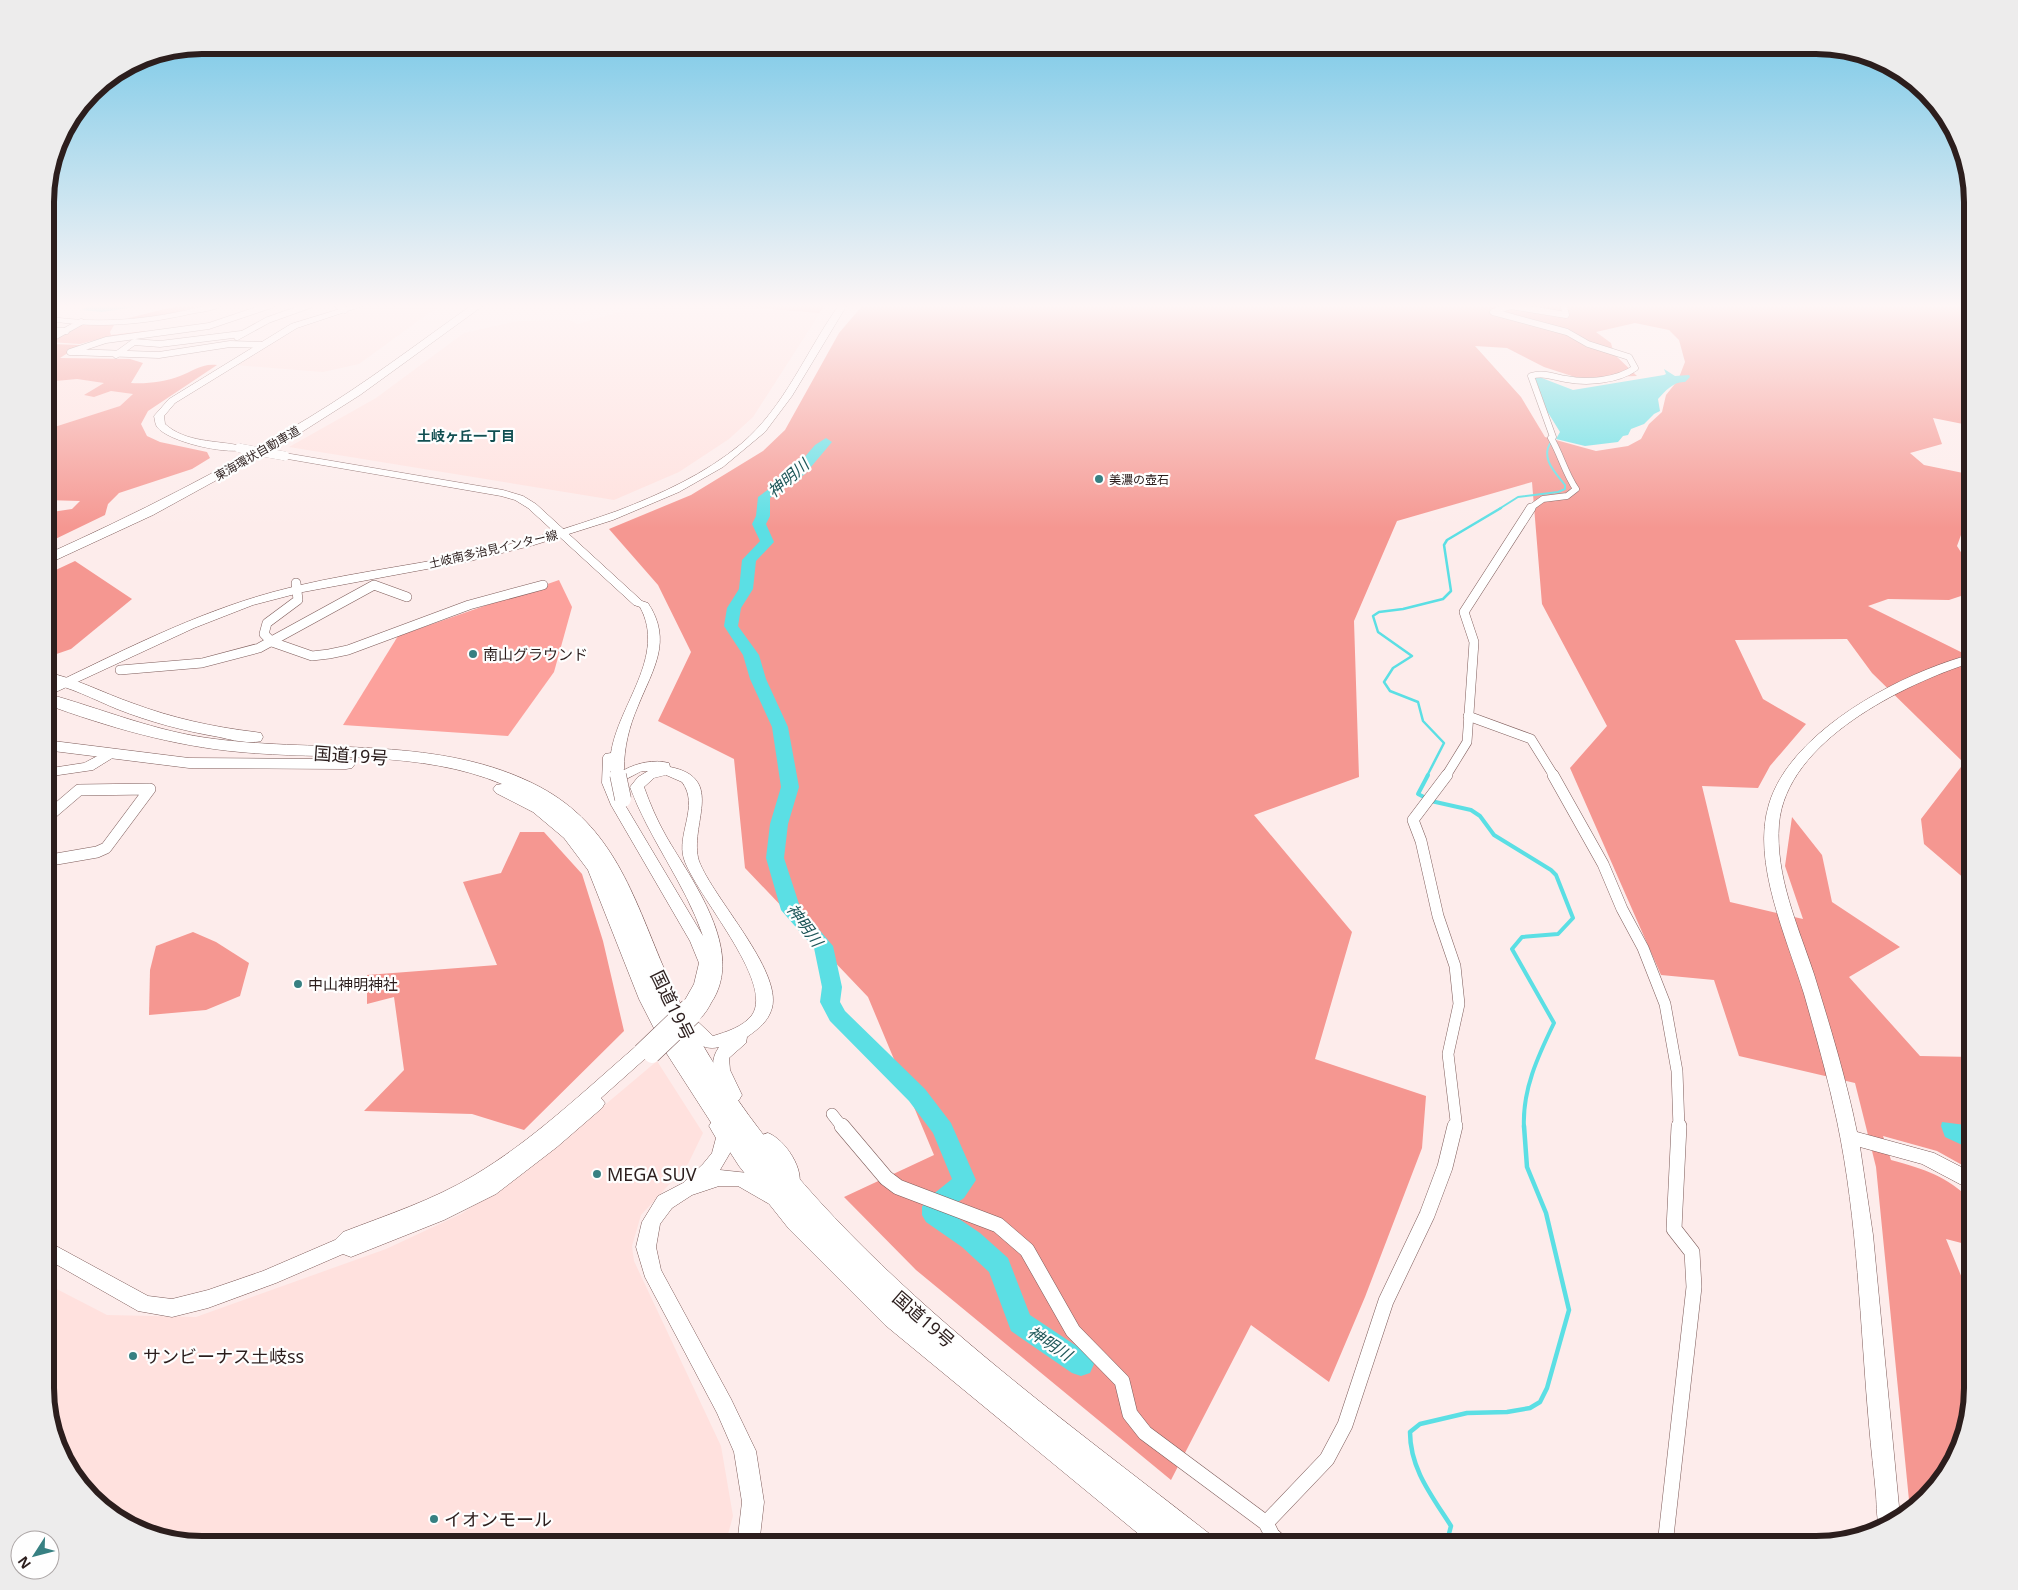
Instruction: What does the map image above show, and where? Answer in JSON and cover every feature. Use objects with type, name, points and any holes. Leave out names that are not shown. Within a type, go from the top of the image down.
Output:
[{"type":"highway","name":"東海環状自動車道","points":[[54,550],[186,485],[270,439],[363,379]]},
{"type":"highway","name":"東海環状自動車道","points":[[54,557],[184,493],[275,443],[377,379]]},
{"type":"highway","points":[[58,679],[124,706],[174,722],[236,735],[455,759],[487,771]]},
{"type":"highway","name":"国道19号","points":[[54,700],[145,732],[197,743],[414,759],[487,771],[553,802],[586,830],[618,876],[666,994],[695,1050],[727,1103],[791,1186],[900,1300],[1049,1426],[1190,1536]]},
{"type":"highway","name":"国道19号","points":[[54,701],[136,738],[186,749],[429,768],[464,775],[491,784],[538,808],[570,834],[597,869],[650,999],[676,1048],[710,1104],[748,1159],[787,1210],[894,1317],[1164,1536]]},
{"type":"highway","points":[[54,745],[109,754],[214,764],[321,765],[379,763]]},
{"type":"main road","name":"土岐南多治見インター線","points":[[558,531],[666,488],[704,468],[745,438],[770,409],[788,379]]},
{"type":"main road","name":"土岐南多治見インター線","points":[[58,679],[186,626],[297,586],[467,557],[616,515],[676,489],[719,464],[746,445],[775,414],[797,379]]},
{"type":"street","points":[[207,379],[172,401],[159,416],[160,425],[169,433],[239,448],[503,493],[519,498],[532,506],[638,603],[644,605],[653,621],[655,649],[652,661],[626,720],[617,754],[623,798],[714,953]]},
{"type":"street","points":[[1266,1523],[1327,1459],[1345,1424],[1386,1301],[1427,1215],[1445,1167],[1456,1121],[1448,1054],[1459,1004],[1455,966],[1438,916],[1421,841],[1414,820],[1418,811],[1429,799],[1467,742],[1474,642],[1464,612],[1526,510],[1543,499],[1572,494],[1576,489],[1568,475],[1562,456],[1551,438],[1532,379]]},
{"type":"street","points":[[1572,379],[1598,379]]},
{"type":"street","points":[[120,670],[202,663],[259,648],[374,585],[407,597]]},
{"type":"street","points":[[297,586],[298,600],[274,617],[264,629],[267,638],[272,642],[312,656],[348,650],[469,605],[543,585]]},
{"type":"street","points":[[638,603],[638,607],[646,622],[646,655],[615,735],[610,762],[609,783],[618,805],[698,941],[707,963],[702,985],[691,1011]]},
{"type":"street","points":[[1889,1516],[1862,1218],[1849,1137],[1830,1054],[1783,904],[1774,862],[1772,828],[1775,804],[1793,768],[1804,754],[1831,730],[1912,682],[1964,662]]},
{"type":"street","points":[[1468,716],[1531,739],[1536,744],[1603,864],[1622,909],[1644,948],[1652,974],[1665,1004],[1677,1071],[1679,1124],[1674,1228],[1692,1252],[1694,1287],[1665,1536]]},
{"type":"street","points":[[54,741],[110,751],[109,754],[88,767],[54,773]]},
{"type":"street","points":[[620,773],[640,767],[672,766],[687,772],[700,785],[702,800],[694,841],[696,856],[702,870],[766,974],[773,996],[770,1011],[762,1025],[724,1049],[720,1059],[723,1074],[749,1117],[789,1165],[791,1186]]},
{"type":"street","points":[[54,1253],[145,1305],[172,1308],[208,1299],[342,1246],[351,1249],[360,1246],[437,1214],[490,1189],[551,1142],[646,1054],[691,1011],[712,990],[716,968],[714,953],[697,904],[642,808],[636,787],[643,778],[654,773],[672,771],[681,774],[693,786],[697,802],[689,836],[689,855],[694,869],[761,977],[766,1007],[751,1027],[740,1033],[710,1042],[694,1030],[680,1007],[638,914],[629,906]]},
{"type":"street","points":[[54,811],[79,790],[150,789],[106,848],[97,852],[54,859]]},
{"type":"street","points":[[676,1048],[675,1057],[725,1137],[723,1152],[717,1164],[685,1190],[665,1202],[651,1222],[646,1247],[652,1272],[724,1406],[744,1451],[754,1502],[749,1536]]},
{"type":"street","points":[[832,1114],[886,1178],[898,1187],[998,1224],[1026,1250],[1073,1332],[1122,1381],[1130,1414],[1145,1433],[1266,1523],[1273,1536]]},
{"type":"street","points":[[1849,1137],[1911,1151],[1935,1160],[1964,1178]]},
{"type":"street","points":[[685,1190],[719,1178],[741,1178],[787,1210]]},
{"type":"shaded area","points":[[54,379],[75,379],[54,381]]},
{"type":"shaded area","points":[[78,379],[105,383],[94,397],[111,391],[133,394],[121,406],[54,427],[54,381]]},
{"type":"shaded area","points":[[78,379],[133,379],[131,383],[149,383],[169,379],[196,379],[148,411],[141,424],[147,436],[160,442],[207,452],[210,458],[192,469],[119,493],[108,504],[105,515],[54,540],[54,512],[72,509],[80,501],[54,500],[54,427],[120,406],[133,394],[111,391],[94,397],[84,395],[104,383]]},
{"type":"shaded area","points":[[401,379],[777,379],[753,417],[729,439],[679,472],[614,500],[289,447],[376,398]]},
{"type":"shaded area","points":[[813,379],[1505,379],[1521,397],[1545,437],[1596,451],[1628,446],[1641,439],[1649,424],[1662,412],[1666,395],[1678,379],[1964,379],[1964,424],[1933,418],[1942,444],[1910,453],[1924,465],[1964,473],[1964,535],[1961,535],[1957,546],[1964,557],[1964,595],[1949,600],[1888,599],[1868,606],[1964,654],[1964,763],[1872,673],[1847,639],[1735,640],[1763,699],[1806,724],[1770,766],[1758,788],[1702,786],[1730,902],[1803,919],[1785,866],[1792,817],[1822,855],[1832,902],[1900,947],[1849,977],[1920,1056],[1964,1057],[1964,1166],[1937,1151],[1883,1136],[1891,1160],[1935,1174],[1964,1193],[1964,1244],[1946,1239],[1964,1283],[1964,1398],[1953,1445],[1939,1470],[1927,1486],[1909,1503],[1876,1167],[1855,1083],[1739,1056],[1714,980],[1661,975],[1570,768],[1607,726],[1542,604],[1532,482],[1397,521],[1354,621],[1359,777],[1254,815],[1352,932],[1315,1059],[1426,1096],[1422,1148],[1365,1297],[1329,1382],[1251,1325],[1171,1480],[916,1270],[844,1197],[934,1155],[868,997],[745,868],[734,759],[658,721],[691,652],[658,585],[609,529],[691,495],[763,451],[785,430]]},
{"type":"shaded area","points":[[75,561],[132,599],[71,649],[54,655],[54,571]]},
{"type":"shaded area","name":"南山グラウンド","points":[[559,580],[572,607],[554,672],[508,736],[343,725],[398,636]]},
{"type":"shaded area","points":[[1964,763],[1964,878],[1924,844],[1921,819]]},
{"type":"shaded area","points":[[520,832],[544,832],[582,874],[603,941],[624,1031],[524,1130],[472,1114],[364,1111],[404,1070],[394,997],[367,1004],[367,975],[497,965],[463,882],[501,873]]},
{"type":"shaded area","points":[[193,932],[216,942],[249,963],[240,996],[206,1010],[149,1015],[150,970],[156,946]]},
{"type":"shaded area","name":"イオンモール","points":[[657,1061],[703,1133],[688,1164],[641,1215],[632,1246],[634,1261],[721,1446],[733,1516],[727,1536],[192,1536],[154,1528],[128,1516],[112,1506],[84,1478],[65,1445],[59,1426],[54,1398],[54,1288],[107,1315],[196,1317],[386,1249],[461,1214],[524,1173]]},
{"type":"water","points":[[1536,379],[1545,379],[1573,390],[1639,379],[1688,379],[1670,387],[1658,399],[1660,411],[1644,424],[1631,429],[1628,435],[1623,436],[1618,442],[1585,446],[1556,439],[1560,432],[1547,411]]},
{"type":"water","points":[[1942,1122],[1964,1125],[1964,1146],[1945,1137],[1941,1126]]},
{"type":"waterway","name":"神明川","points":[[826,442],[801,471],[764,497],[763,516],[759,524],[760,530],[767,539],[767,542],[749,560],[746,589],[734,608],[731,626],[751,655],[758,679],[780,727],[790,787],[779,824],[775,858],[782,885],[791,910],[823,946],[832,987],[830,1002],[837,1016],[917,1095],[943,1129],[964,1180],[956,1191],[934,1207],[934,1215],[971,1240],[999,1266],[1020,1323],[1081,1364]]},
{"type":"waterway","points":[[1499,509],[1518,497],[1558,492],[1565,489],[1565,485],[1553,470],[1548,459],[1548,448],[1551,442]]},
{"type":"waterway","points":[[1427,776],[1444,743],[1423,721],[1418,702],[1390,691],[1384,682],[1393,668],[1412,656],[1378,632],[1373,616],[1379,612],[1403,609],[1443,599],[1451,591],[1444,545],[1447,540],[1501,508]]},
{"type":"waterway","points":[[1426,798],[1418,794],[1428,775]]},
{"type":"waterway","points":[[1431,801],[1471,810],[1480,816],[1494,835],[1551,870],[1556,875],[1573,918],[1558,934],[1522,937],[1512,949],[1554,1023],[1542,1048],[1528,1087],[1524,1126]]},
{"type":"waterway","points":[[1448,1536],[1451,1526],[1423,1482],[1414,1458],[1410,1432],[1420,1424],[1467,1413],[1507,1412],[1530,1408],[1540,1402],[1547,1388],[1569,1310],[1546,1213],[1527,1167],[1524,1126]]},
{"type":"place","name":"美濃の壺石","points":[[1099,479]]},
{"type":"place","name":"南山グラウンド","points":[[473,654]]},
{"type":"place","name":"中山神明神社","points":[[298,984]]},
{"type":"place","name":"MEGA SUV","points":[[597,1174]]},
{"type":"place","name":"サンビーナス土岐ss","points":[[133,1356]]},
{"type":"place","name":"イオンモール","points":[[434,1519]]},
{"type":"district","name":"土岐ヶ丘一丁目","points":[[466,435]]}]
